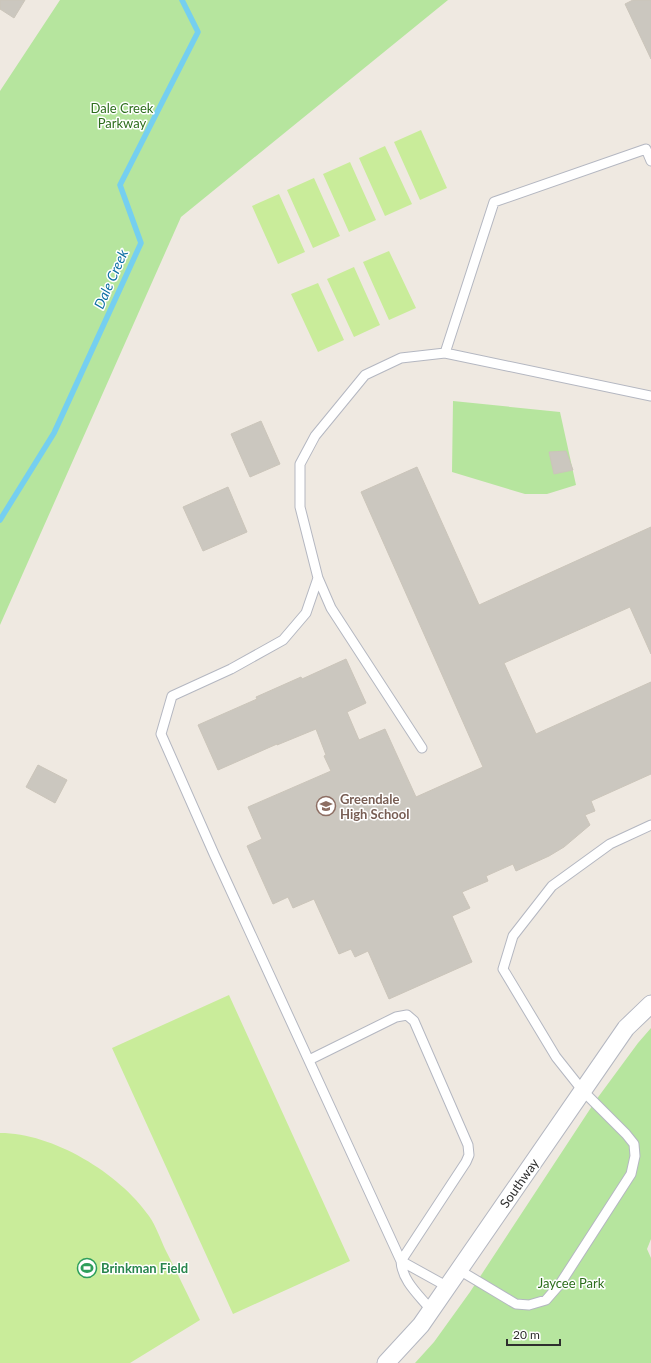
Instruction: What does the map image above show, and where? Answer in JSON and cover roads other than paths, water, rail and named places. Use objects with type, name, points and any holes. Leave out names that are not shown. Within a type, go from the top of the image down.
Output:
[{"type":"street","name":"Southway","points":[[386,1363],[421,1325],[626,1028],[651,1004]]},
{"type":"lane","points":[[445,353],[494,202],[646,149],[651,161]]},
{"type":"lane","points":[[422,748],[331,608],[318,578],[300,507],[300,464],[315,436],[365,375],[401,358],[445,353],[651,396]]},
{"type":"lane","points":[[318,578],[306,613],[283,640],[231,669],[172,696],[161,734],[214,854],[401,1261],[402,1268],[410,1286],[431,1310]]},
{"type":"lane","points":[[459,1270],[516,1304],[529,1305],[546,1300],[560,1284],[631,1174],[635,1156],[634,1144],[583,1091],[556,1057],[503,970],[513,936],[552,886],[610,844],[651,825]]},
{"type":"lane","points":[[309,1060],[396,1017],[407,1015],[414,1021],[468,1145],[469,1155],[466,1162],[401,1261]]},
{"type":"lane","points":[[401,1261],[448,1287]]},
{"type":"waterway","name":"Dale Creek","points":[[0,520],[54,433],[141,243],[120,185],[198,32],[182,0]]},
{"type":"place","name":"Greendale High School","points":[[326,806]]},
{"type":"place","name":"Brinkman Field","points":[[87,1268]]},
{"type":"park label","name":"Dale Creek Parkway","points":[[122,116]]},
{"type":"park label","name":"Jaycee Park","points":[[571,1283]]}]
